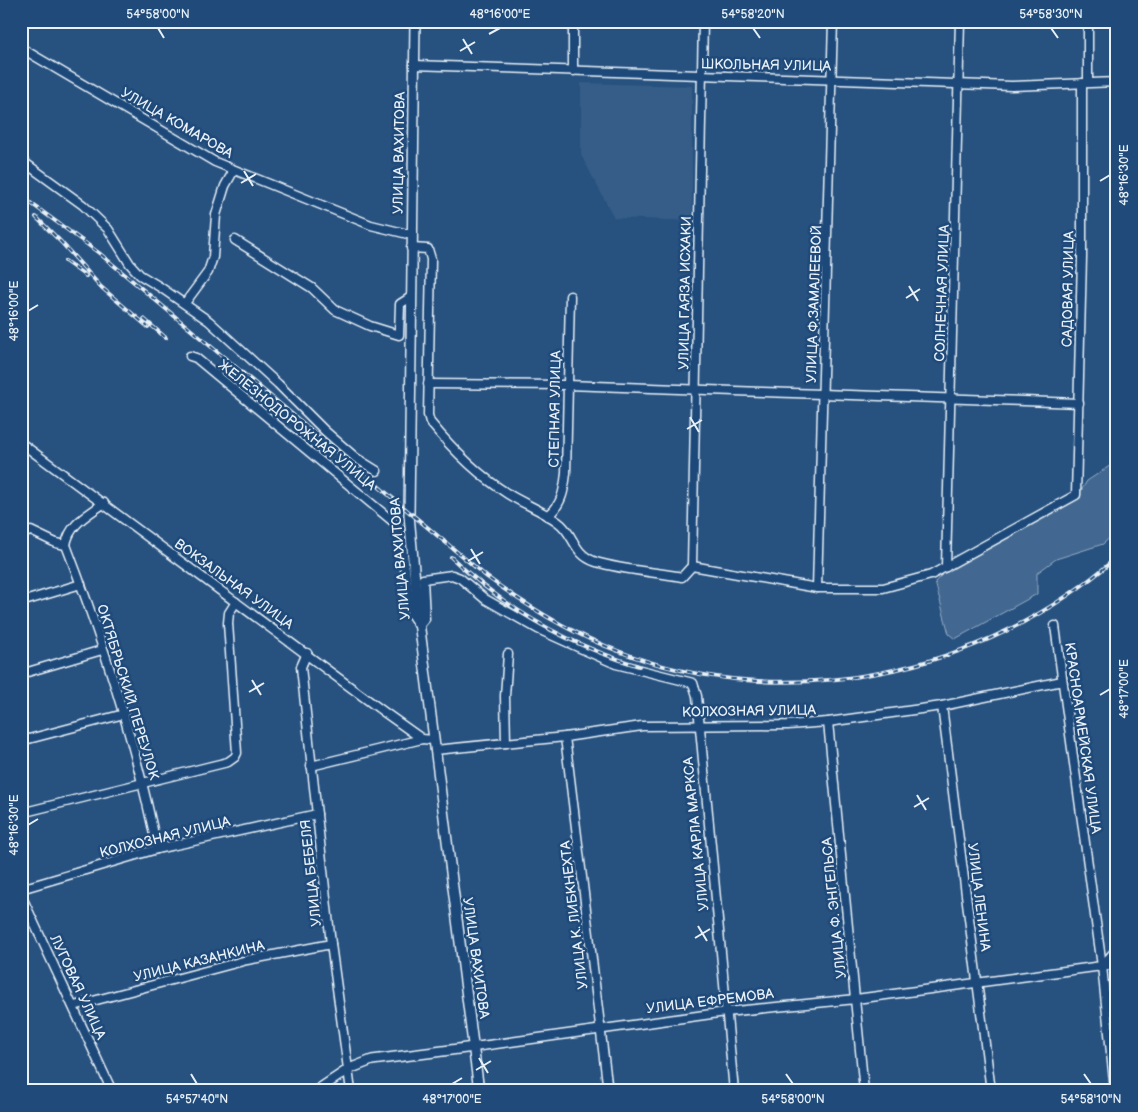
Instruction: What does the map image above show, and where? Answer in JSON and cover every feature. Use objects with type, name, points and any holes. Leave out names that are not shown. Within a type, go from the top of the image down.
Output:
[{"type":"main road","name":"УЛИЦА ВАХИТОВА","points":[[415,21],[408,515],[433,740],[479,1091]]},
{"type":"main road","name":"УЛИЦА ЕФРЕМОВА","points":[[316,1091],[349,1068],[372,1060],[474,1046]]},
{"type":"street","points":[[573,21],[573,71]]},
{"type":"street","name":"УЛИЦА ГАЯЗА ИСХАКИ","points":[[692,566],[703,21]]},
{"type":"street","name":"УЛИЦА Ф.ЗАМАЛЕЕВОЙ","points":[[817,588],[833,79],[833,21]]},
{"type":"street","name":"СОЛНЕЧНАЯ УЛИЦА","points":[[946,567],[960,84],[960,21]]},
{"type":"street","name":"САДОВАЯ УЛИЦА","points":[[946,567],[1076,495],[1088,21]]},
{"type":"street","name":"УЛИЦА КОМАРОВА","points":[[21,48],[215,162],[371,225],[412,235]]},
{"type":"street","name":"ШКОЛЬНАЯ УЛИЦА","points":[[414,65],[702,77],[833,79],[1012,86],[1117,82]]},
{"type":"street","points":[[21,160],[83,205],[102,223],[114,236],[130,264],[140,276],[209,321],[278,384],[325,432],[356,458],[377,471]]},
{"type":"street","points":[[185,304],[208,272],[213,257],[216,215],[224,186],[234,170]]},
{"type":"street","points":[[236,240],[312,288],[335,310],[388,332],[399,335],[400,304],[411,297]]},
{"type":"street","points":[[412,248],[428,249],[430,259],[428,384],[428,415],[430,422],[451,446],[484,477],[566,529],[581,554],[596,562],[682,577],[692,566],[817,588],[882,588],[931,575],[946,567]]},
{"type":"street","name":"СТЕПНАЯ УЛИЦА","points":[[548,516],[557,508],[565,488],[570,296]]},
{"type":"street","name":"ЖЕЛЕЗНОДОРОЖНАЯ УЛИЦА","points":[[190,356],[196,358],[396,524],[400,531],[410,614],[420,626]]},
{"type":"street","points":[[428,384],[567,386],[1079,403]]},
{"type":"street","name":"ВОКЗАЛЬНАЯ УЛИЦА","points":[[21,443],[422,739]]},
{"type":"street","points":[[21,534],[31,531],[56,543],[66,545],[70,531],[80,520],[104,503]]},
{"type":"street","name":"ОКТЯБРЬСКИЙ ПЕРЕУЛОК","points":[[66,545],[81,584],[124,714],[143,782],[157,849]]},
{"type":"street","name":"УЛИЦА КАРЛА МАРКСА","points":[[420,626],[425,619],[423,579],[452,575],[460,578],[492,603],[538,629],[588,652],[616,664],[694,683],[697,696],[698,724],[734,1091]]},
{"type":"street","points":[[21,602],[81,584]]},
{"type":"street","points":[[21,813],[228,762],[235,757],[237,753],[228,622],[236,602]]},
{"type":"street","name":"КРАСНОАРМЕЙСКАЯ УЛИЦА","points":[[1056,626],[1102,966],[1115,1091]]},
{"type":"street","points":[[21,674],[102,650]]},
{"type":"street","name":"УЛИЦА БЕБЕЛЯ","points":[[307,654],[301,667],[331,944],[351,1091]]},
{"type":"street","points":[[506,743],[505,696],[508,654]]},
{"type":"street","name":"КОЛХОЗНАЯ УЛИЦА","points":[[435,750],[565,737],[642,726],[698,724],[788,725],[828,722],[942,706],[1062,681]]},
{"type":"street","name":"УЛИЦА ЛЕНИНА","points":[[942,706],[991,1091]]},
{"type":"street","points":[[21,741],[124,714]]},
{"type":"street","name":"УЛИЦА Ф. ЭНГЕЛЬСА","points":[[828,722],[864,1091]]},
{"type":"street","name":"УЛИЦА К. ЛИБКНЕХТА","points":[[565,737],[608,1091]]},
{"type":"street","points":[[312,766],[422,739],[433,740]]},
{"type":"street","name":"КОЛХОЗНАЯ УЛИЦА","points":[[21,890],[157,849],[317,814]]},
{"type":"street","name":"ЛУГОВАЯ УЛИЦА","points":[[21,895],[112,1091]]},
{"type":"street","name":"УЛИЦА КАЗАНКИНА","points":[[74,1006],[248,960],[331,944]]},
{"type":"street","points":[[1102,966],[1117,950]]},
{"type":"street","name":"УЛИЦА ЕФРЕМОВА","points":[[474,1046],[726,1012],[856,999],[1117,964]]},
{"type":"shaded area","points":[[581,83],[692,86],[692,221],[614,218],[581,155]]},
{"type":"shaded area","points":[[1117,461],[1117,531],[1103,544],[1056,559],[1037,573],[1037,594],[955,639],[949,634],[935,582],[947,569],[1077,497],[1087,481]]},
{"type":"waterway","points":[[27,1085],[29,1091]]},
{"type":"railway","points":[[21,196],[99,253],[487,577],[518,599],[550,618],[583,636],[618,651],[682,670],[748,680],[814,681],[881,673],[945,656],[1007,631],[1065,598],[1117,557]]},
{"type":"railway","points":[[36,217],[101,287],[148,327]]},
{"type":"railway","points":[[65,261],[86,276]]},
{"type":"railway","points":[[144,319],[166,338]]},
{"type":"railway","points":[[451,557],[493,593],[539,623],[588,647],[639,666]]}]
